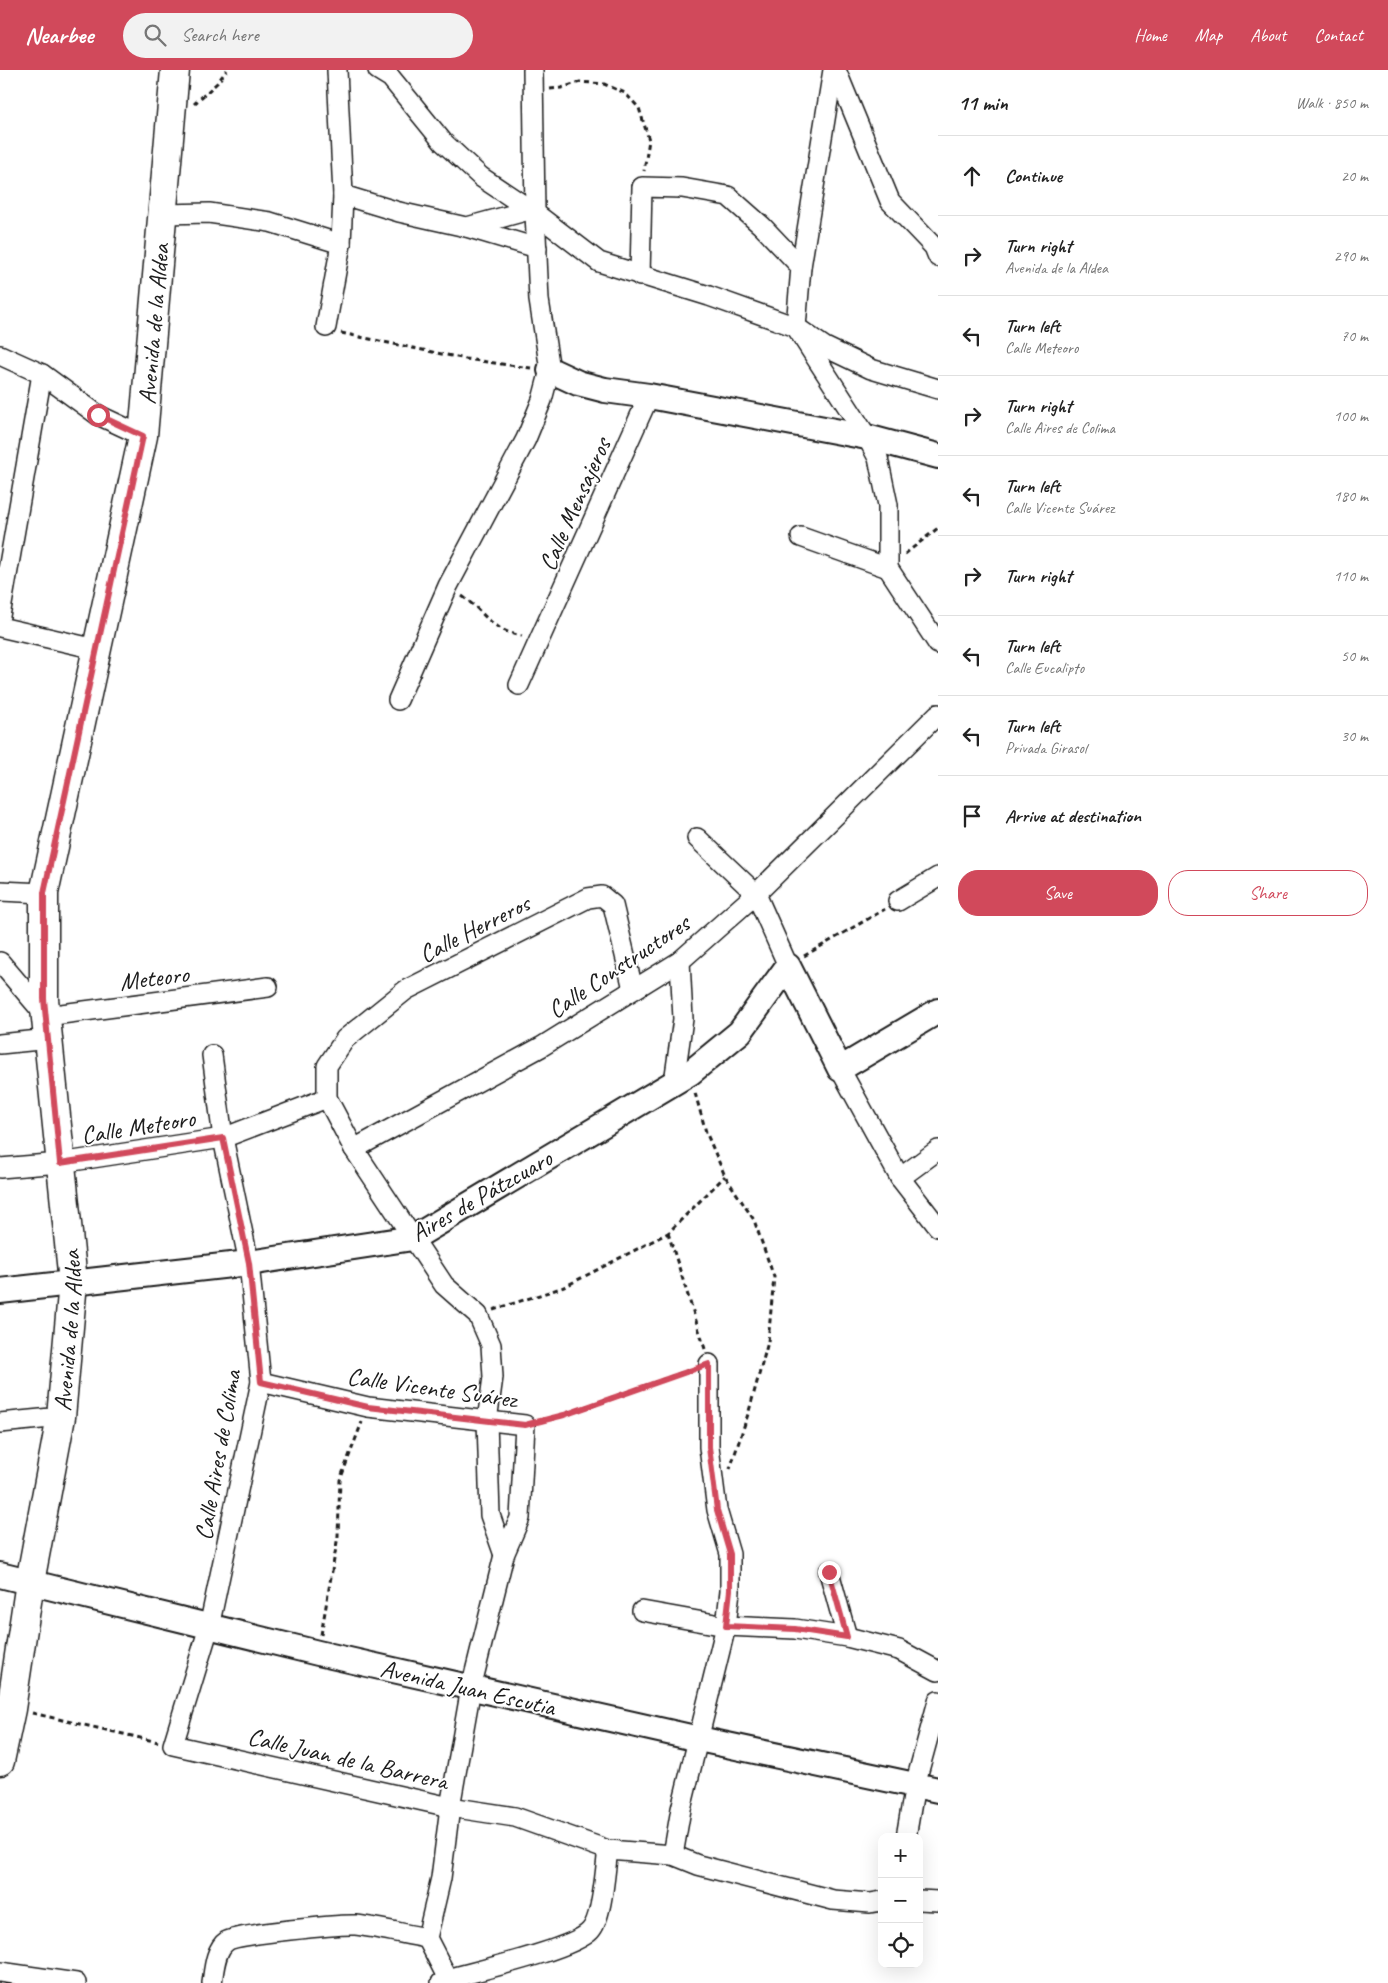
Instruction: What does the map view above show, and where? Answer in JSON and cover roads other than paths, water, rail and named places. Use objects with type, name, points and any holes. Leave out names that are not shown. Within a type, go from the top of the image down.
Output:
[{"type":"main road","name":"Avenida de la Aldea","points":[[0,1761],[11,1709],[8,1671],[30,1582],[61,1417],[73,1282],[44,999],[44,893],[143,436],[175,70]]},
{"type":"street","points":[[326,327],[341,244],[343,195],[337,70]]},
{"type":"street","points":[[378,70],[392,78],[443,142],[482,176],[598,262],[709,296],[796,327],[825,347],[871,369],[938,389]]},
{"type":"street","points":[[398,700],[448,586],[526,439],[542,400],[550,370],[541,318],[537,248],[532,212],[533,70]]},
{"type":"street","points":[[834,70],[890,201],[934,247],[938,257]]},
{"type":"street","points":[[834,70],[801,266],[796,327],[868,437],[878,458],[888,505],[888,568],[938,644]]},
{"type":"street","points":[[640,276],[642,186],[682,188],[728,196],[762,226],[801,266]]},
{"type":"street","points":[[343,195],[399,212],[466,227],[537,248]]},
{"type":"street","points":[[466,227],[532,212]]},
{"type":"street","points":[[162,214],[209,214],[270,222],[341,244]]},
{"type":"street","points":[[0,355],[42,374],[98,415],[143,436]]},
{"type":"street","points":[[550,370],[578,383],[605,390],[649,396],[868,437],[938,456]]},
{"type":"street","points":[[0,616],[42,374]]},
{"type":"street","name":"Calle Mensajeros","points":[[519,685],[545,632],[649,396]]},
{"type":"street","points":[[801,537],[888,568]]},
{"type":"street","points":[[0,628],[96,649]]},
{"type":"street","name":"Calle Constructores","points":[[354,1149],[542,1047],[680,961],[756,894],[938,714]]},
{"type":"street","points":[[697,838],[756,894],[788,966],[840,1070],[900,1178],[938,1227]]},
{"type":"street","points":[[898,901],[938,877]]},
{"type":"street","points":[[0,891],[44,893]]},
{"type":"street","name":"Calle Herreros","points":[[327,1098],[327,1066],[345,1039],[406,990],[588,898],[602,896],[613,905],[633,989]]},
{"type":"street","points":[[680,961],[683,1019],[682,1078]]},
{"type":"street","points":[[0,962],[47,1027]]},
{"type":"street","name":"Aires de Pátzcuaro","points":[[0,1291],[249,1263],[412,1238],[682,1078],[740,1032],[788,966]]},
{"type":"street","name":"Meteoro","points":[[0,1044],[47,1027],[268,988]]},
{"type":"street","points":[[840,1070],[938,1011]]},
{"type":"street","name":"Calle Aires de Colima","points":[[173,1745],[209,1627],[261,1382],[249,1263],[223,1138],[212,1055]]},
{"type":"street","points":[[327,1098],[354,1149],[412,1238],[444,1284],[478,1315],[491,1345],[493,1377],[487,1421],[490,1515],[504,1555],[472,1688],[450,1807],[441,1878],[427,1938],[445,1981],[565,1946],[590,1932],[599,1913],[608,1850]]},
{"type":"street","name":"Calle Meteoro","points":[[0,1168],[60,1163],[223,1138],[327,1098]]},
{"type":"street","points":[[900,1178],[938,1150]]},
{"type":"street","points":[[672,1855],[681,1809],[726,1626],[730,1590],[730,1554],[717,1510],[709,1447],[709,1364]]},
{"type":"street","name":"Calle Vicente Suárez","points":[[261,1382],[368,1407],[525,1425],[520,1518],[504,1555]]},
{"type":"street","points":[[0,1423],[61,1417]]},
{"type":"street","points":[[829,1572],[847,1637]]},
{"type":"street","name":"Avenida Juan Escutia","points":[[0,1575],[209,1627],[472,1688],[938,1790]]},
{"type":"street","points":[[642,1611],[726,1626],[795,1629],[847,1637],[899,1650],[938,1671]]},
{"type":"street","points":[[907,1833],[915,1785],[938,1700]]},
{"type":"street","name":"Calle Juan de la Barrera","points":[[173,1745],[450,1807],[515,1817],[608,1850],[672,1855],[698,1865],[833,1900],[870,1904],[878,1902]]},
{"type":"street","points":[[923,1900],[938,1901]]},
{"type":"street","points":[[212,1983],[217,1954],[226,1941],[240,1937],[285,1930],[354,1925],[427,1938]]},
{"type":"street","points":[[0,1972],[76,1983]]}]
